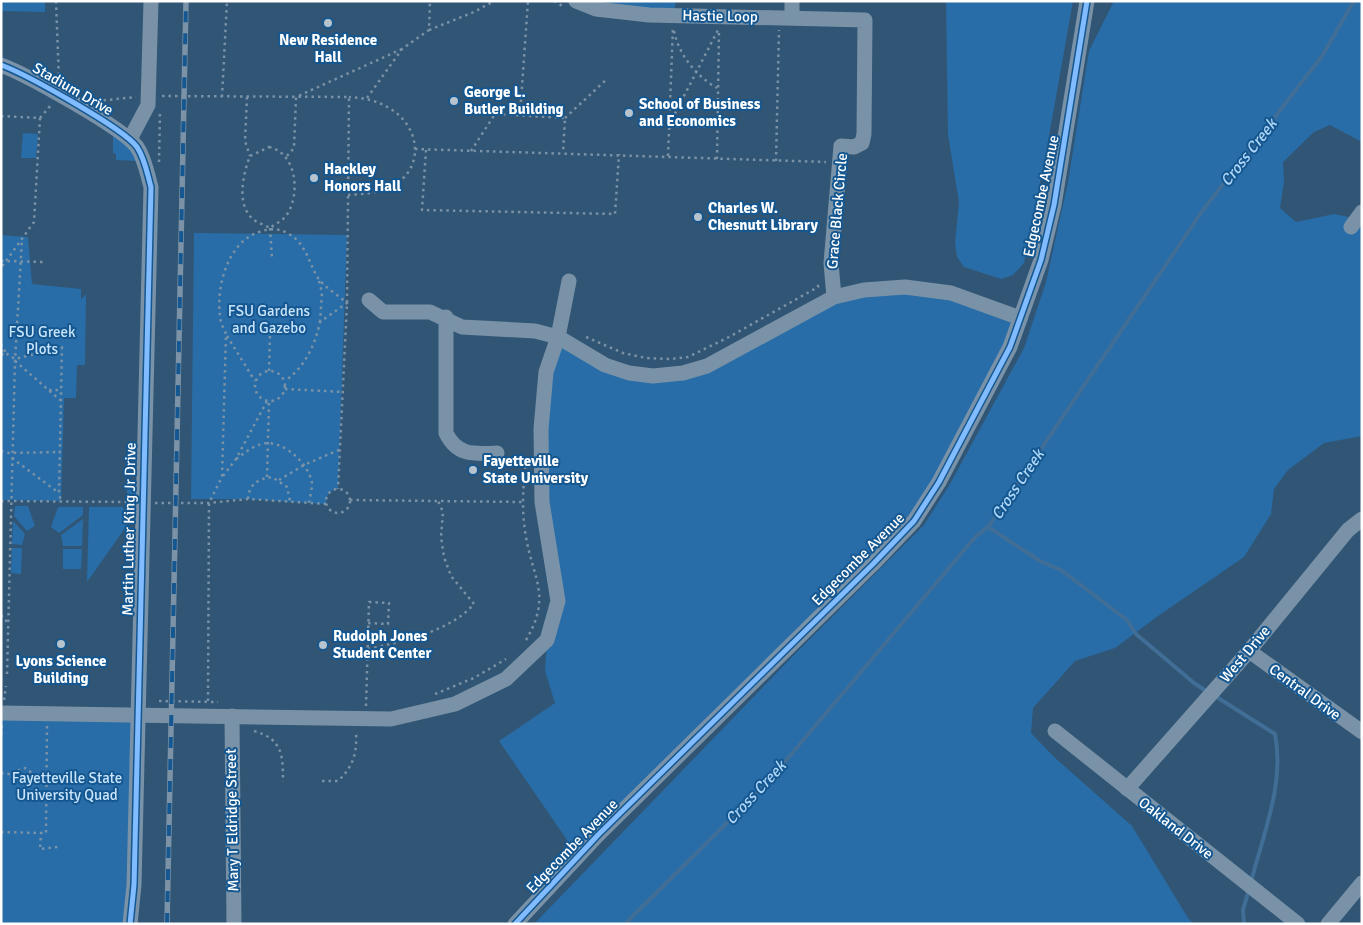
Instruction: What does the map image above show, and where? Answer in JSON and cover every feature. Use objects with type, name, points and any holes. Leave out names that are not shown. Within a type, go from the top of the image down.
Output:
[{"type":"street","points":[[130,139],[146,112],[149,96],[151,1]]},
{"type":"street","name":"Hastie Loop","points":[[576,1],[596,9],[649,15],[792,17]]},
{"type":"street","points":[[792,1],[792,17]]},
{"type":"street","name":"Edgecombe Avenue","points":[[515,924],[605,828],[914,522],[939,482],[974,419],[1010,347],[1041,260],[1054,205],[1087,1]]},
{"type":"street","name":"Grace Black Circle","points":[[792,17],[865,20],[864,134],[862,143],[854,147],[841,146],[831,263],[834,297]]},
{"type":"street","name":"Stadium Drive","points":[[1,65],[58,95],[120,131],[130,139]]},
{"type":"street","name":"Martin Luther King Jr Drive","points":[[130,139],[143,159],[150,187],[134,885],[130,924]]},
{"type":"street","points":[[1351,227],[1362,212]]},
{"type":"street","points":[[5,714],[47,714],[137,708],[237,716],[391,719],[455,704],[506,679],[547,640],[558,601],[542,502],[541,429],[546,372],[558,337],[569,281]]},
{"type":"street","points":[[369,300],[383,312],[430,312],[469,328],[534,331],[558,337],[605,365],[629,373],[670,375],[688,372],[723,359],[834,297],[891,287],[922,288],[951,293],[1020,318]]},
{"type":"street","points":[[446,317],[446,433],[450,442],[461,451],[497,453]]},
{"type":"street","name":"West Drive","points":[[1127,790],[1249,651],[1348,530],[1362,519]]},
{"type":"street","name":"Central Drive","points":[[1249,651],[1362,732]]},
{"type":"street","name":"Mary T Eldridge Street","points":[[234,924],[237,716]]},
{"type":"street","name":"Oakland Drive","points":[[1055,731],[1298,924]]},
{"type":"street","points":[[1328,924],[1362,883]]},
{"type":"path","points":[[1,268],[34,222],[40,118],[58,95],[56,1]]},
{"type":"path","points":[[222,97],[227,1]]},
{"type":"path","points":[[429,30],[430,1]]},
{"type":"path","points":[[296,97],[402,50],[429,30],[474,12],[494,1]]},
{"type":"path","points":[[520,115],[528,1]]},
{"type":"path","points":[[668,156],[673,24],[676,40],[696,74],[718,89]]},
{"type":"path","points":[[668,127],[720,26],[717,159]]},
{"type":"path","points":[[776,161],[779,28]]},
{"type":"path","points":[[367,98],[402,50]]},
{"type":"path","points":[[563,153],[565,118],[607,79]]},
{"type":"path","points":[[149,96],[349,97],[367,98],[389,108],[400,115],[415,140],[416,157],[409,171],[396,184],[369,194],[348,195]]},
{"type":"path","points":[[247,97],[245,141],[250,156]]},
{"type":"path","points":[[287,156],[294,148],[296,97]]},
{"type":"path","points":[[338,488],[347,303],[349,97]]},
{"type":"path","points":[[470,151],[495,114],[565,118]]},
{"type":"path","points":[[1,116],[40,118]]},
{"type":"path","points":[[668,127],[718,126]]},
{"type":"path","points":[[255,381],[262,373],[269,371],[277,373],[285,381],[285,389],[280,398],[268,402],[262,400],[255,392],[255,381],[226,334],[220,317],[220,295],[231,256],[241,242],[253,234],[270,228],[285,217],[292,201],[294,177],[291,162],[278,149],[269,147],[250,156],[244,169],[242,202],[253,220],[270,228],[288,234],[303,246],[319,280],[322,293],[320,322],[316,340],[308,356],[285,381]]},
{"type":"path","points":[[415,149],[831,162]]},
{"type":"path","points":[[426,149],[422,210],[520,213],[615,214],[619,154]]},
{"type":"path","points":[[270,228],[272,259]]},
{"type":"path","points":[[6,674],[15,360],[22,239]]},
{"type":"path","points":[[1,261],[44,262]]},
{"type":"path","points":[[582,335],[623,353],[646,358],[670,359],[688,357],[729,337],[818,287],[819,278]]},
{"type":"path","points":[[319,280],[347,303]]},
{"type":"path","points":[[320,322],[347,303]]},
{"type":"path","points":[[222,477],[226,334]]},
{"type":"path","points":[[269,371],[270,335]]},
{"type":"path","points":[[1,344],[6,353]]},
{"type":"path","points":[[15,360],[62,347],[59,493],[61,501]]},
{"type":"path","points":[[1,350],[60,400]]},
{"type":"path","points":[[1,355],[6,353]]},
{"type":"path","points":[[285,389],[344,392]]},
{"type":"path","points":[[48,390],[61,390]]},
{"type":"path","points":[[267,477],[268,402]]},
{"type":"path","points":[[208,701],[209,503],[222,477],[236,459],[268,402]]},
{"type":"path","points":[[236,459],[252,447],[268,443],[285,449],[304,465],[312,484],[309,503]]},
{"type":"path","points":[[279,480],[304,465],[341,449]]},
{"type":"path","points":[[1,451],[13,453],[61,452]]},
{"type":"path","points":[[524,644],[534,628],[539,609],[539,587],[526,537],[523,502],[527,454]]},
{"type":"path","points":[[12,458],[59,493]]},
{"type":"path","points":[[248,500],[248,491],[254,483],[259,479],[267,477],[279,480],[290,493],[290,502]]},
{"type":"path","points":[[338,488],[346,492],[350,500],[347,509],[341,513],[332,513],[326,504],[327,495],[338,488]]},
{"type":"path","points":[[1,501],[209,503],[248,500],[326,504]]},
{"type":"path","points":[[350,500],[523,502]]},
{"type":"path","points":[[368,649],[407,641],[451,621],[474,604],[451,576],[444,557],[440,537],[442,512],[438,501]]},
{"type":"path","points":[[366,706],[368,624],[369,602],[388,603],[388,624],[368,624]]},
{"type":"path","points":[[1,616],[7,623]]},
{"type":"path","points":[[432,695],[474,678],[512,655]]},
{"type":"path","points":[[137,708],[208,701],[225,702]]},
{"type":"path","points":[[1,702],[5,714],[1,741]]},
{"type":"path","points":[[322,781],[338,781],[348,771],[356,751],[354,706],[375,706]]},
{"type":"path","points":[[1,832],[46,833],[47,714]]},
{"type":"path","points":[[237,716],[253,731],[266,734],[283,756],[283,782]]},
{"type":"path","points":[[17,775],[19,770],[24,768],[29,771],[30,775]]},
{"type":"path","points":[[1,773],[17,775],[24,781],[30,775],[46,775]]},
{"type":"path","points":[[41,833],[40,848],[58,847]]},
{"type":"green space","points":[[1,1],[45,1],[45,12],[1,11]]},
{"type":"green space","points":[[576,1],[676,1],[673,16]]},
{"type":"green space","points":[[946,1],[1073,1],[1024,263],[1013,275],[1001,279],[964,267],[957,257],[955,243],[959,202],[948,135]]},
{"type":"green space","points":[[1114,1],[1362,1],[1362,142],[1330,125],[1314,132],[1283,162],[1284,182],[1280,208],[1296,222],[1334,214],[1362,220],[1362,436],[1324,443],[1288,470],[1274,489],[1271,514],[1244,557],[1115,648],[1075,661],[1033,708],[1031,733],[1053,756],[1132,826],[1188,918],[1194,924],[534,924],[793,656],[924,525],[950,484],[1024,348],[1046,282],[1068,182],[1089,51]]},
{"type":"green space","points":[[113,132],[127,145],[138,161],[116,160],[116,154],[113,153]]},
{"type":"green space","points":[[23,133],[38,134],[36,158],[21,158]]},
{"type":"green space","name":"FSU Gardens and Gazebo","points":[[194,233],[347,235],[338,488],[328,493],[326,504],[248,499],[191,499]]},
{"type":"green space","name":"FSU Greek Plots","points":[[1,235],[28,237],[32,284],[81,289],[81,299],[86,295],[85,365],[77,365],[76,398],[64,398],[61,501],[1,500]]},
{"type":"green space","points":[[945,292],[1020,318],[914,521],[578,856],[499,741],[555,703],[545,671],[547,640],[558,601],[541,429],[558,337],[605,365],[683,373],[841,295]]},
{"type":"green space","points":[[127,482],[136,483],[137,498],[127,498]]},
{"type":"green space","points":[[15,506],[28,506],[35,526],[27,531],[14,516]]},
{"type":"green space","points":[[58,507],[83,507],[83,515],[59,533],[51,527]]},
{"type":"green space","points":[[89,507],[123,507],[125,512],[126,508],[130,507],[130,521],[87,582]]},
{"type":"green space","points":[[83,519],[82,546],[63,546],[61,535]]},
{"type":"green space","points":[[13,521],[25,534],[22,545],[12,544]]},
{"type":"green space","points":[[12,548],[22,548],[21,574],[11,573]]},
{"type":"green space","points":[[63,549],[82,549],[81,569],[63,569]]},
{"type":"green space","name":"Fayetteville State University Quad","points":[[1,719],[134,720],[129,924],[1,924]]},
{"type":"waterway","name":"Cross Creek","points":[[625,924],[766,784],[976,536],[988,527],[1203,210],[1322,56],[1354,1]]},
{"type":"waterway","points":[[988,527],[1040,561],[1061,570],[1127,620],[1136,634],[1194,683],[1209,693]]},
{"type":"waterway","points":[[1215,696],[1275,734],[1277,752],[1275,790],[1267,827],[1251,882]]},
{"type":"waterway","points":[[1244,924],[1243,910],[1249,889]]},
{"type":"railway","points":[[167,924],[186,1]]},
{"type":"cycle path","points":[[515,924],[598,835],[873,564],[914,521],[939,482],[1010,347],[1041,260],[1054,205],[1087,1]]},
{"type":"cycle path","points":[[1,65],[73,102],[128,138],[137,147],[142,156],[151,187],[134,885],[130,924]]},
{"type":"place","name":"New Residence Hall","points":[[328,23]]},
{"type":"place","name":"George L. Butler Building","points":[[454,101]]},
{"type":"place","name":"School of Business and Economics","points":[[629,113]]},
{"type":"place","name":"Hackley Honors Hall","points":[[314,178]]},
{"type":"place","name":"Charles W. Chesnutt Library","points":[[698,217]]},
{"type":"place","name":"Fayetteville State University","points":[[473,470]]},
{"type":"place","name":"Lyons Science Building","points":[[61,644]]},
{"type":"place","name":"Rudolph Jones Student Center","points":[[323,645]]}]
